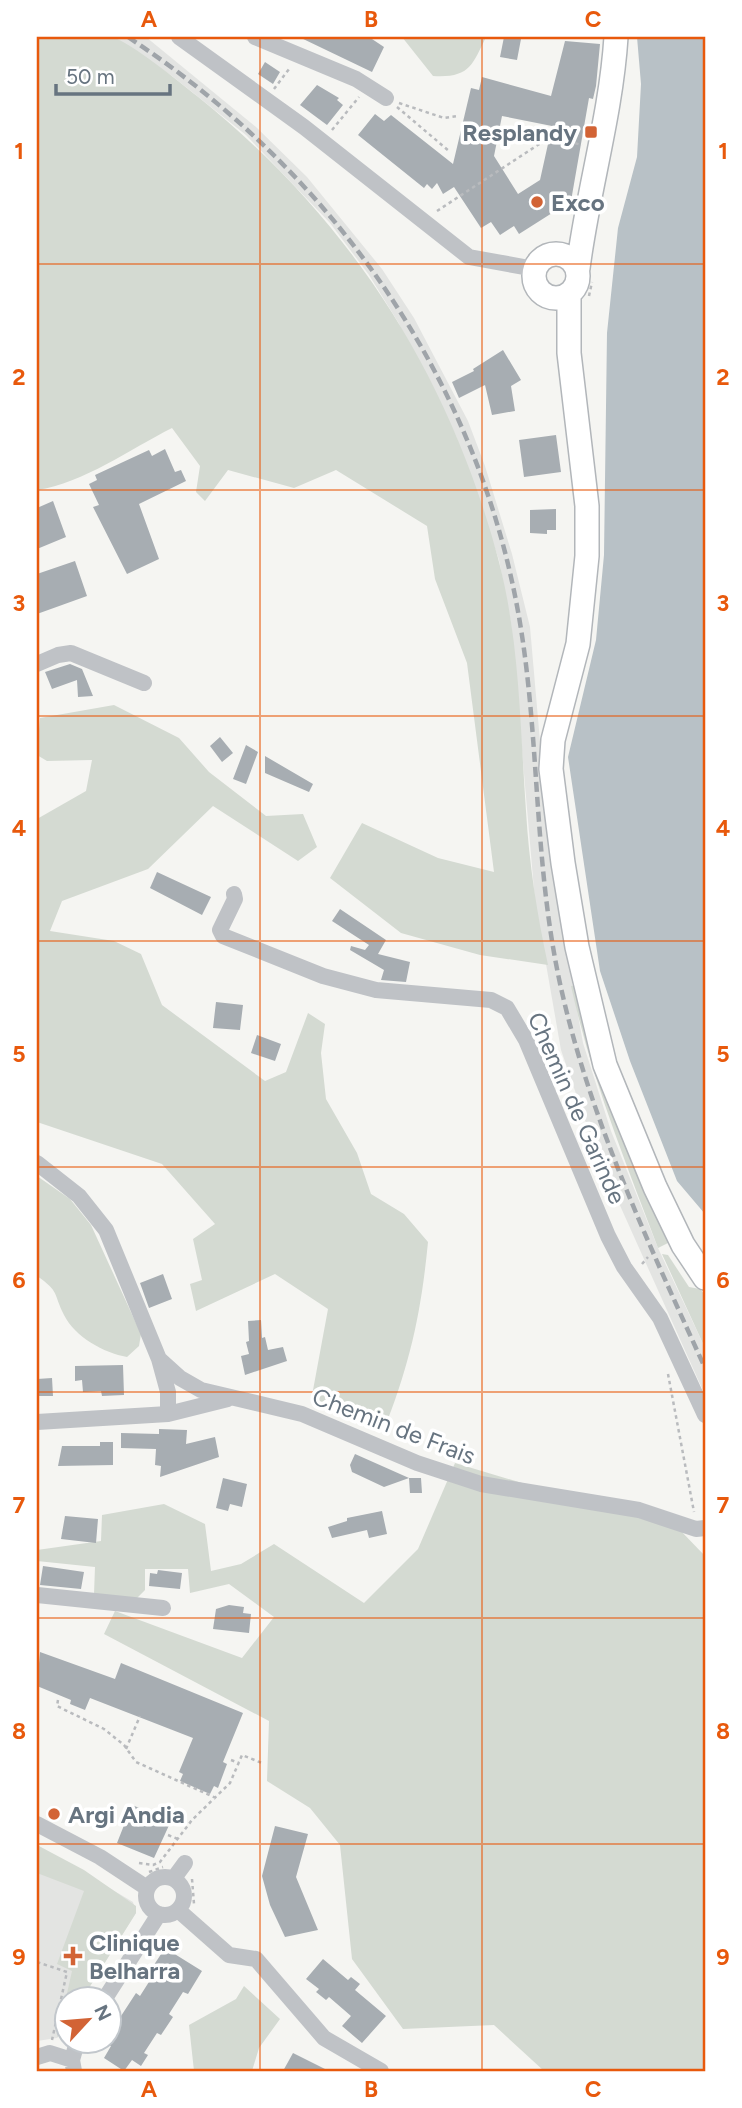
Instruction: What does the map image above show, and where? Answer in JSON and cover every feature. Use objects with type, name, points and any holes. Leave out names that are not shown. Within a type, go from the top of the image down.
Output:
[{"type":"main road","points":[[559,296],[577,286],[584,215],[612,90],[616,37]]},
{"type":"main road","points":[[559,296],[536,286],[535,269],[542,258],[554,253],[584,215]]},
{"type":"main road","points":[[554,253],[566,255],[578,268]]},
{"type":"main road","points":[[559,296],[569,353],[587,506],[587,556],[578,644],[553,740],[551,769],[562,863],[577,947],[605,1065],[655,1187],[683,1245],[705,1278]]},
{"type":"street","points":[[179,37],[469,257],[535,269]]},
{"type":"street","points":[[255,37],[368,86],[386,98]]},
{"type":"street","points":[[37,664],[71,653],[144,683]]},
{"type":"street","name":"Chemin de Garinde","points":[[234,894],[235,900],[220,930],[223,936],[323,976],[376,990],[491,1000],[507,1008],[526,1040],[608,1236],[624,1267],[660,1318],[705,1415]]},
{"type":"street","name":"Chemin de Frais","points":[[37,1163],[79,1196],[106,1230],[159,1359],[168,1392],[168,1414]]},
{"type":"street","name":"Chemin de Frais","points":[[159,1359],[180,1378],[201,1390],[270,1404],[302,1414],[417,1463],[481,1484],[577,1497],[639,1510],[700,1529]]},
{"type":"street","points":[[37,1422],[168,1414],[230,1398]]},
{"type":"street","points":[[37,1595],[163,1608]]},
{"type":"street","points":[[37,1824],[100,1857],[147,1888]]},
{"type":"street","points":[[174,1878],[184,1863]]},
{"type":"street","points":[[159,1914],[148,1903],[147,1888],[156,1878],[174,1878]]},
{"type":"street","points":[[174,1878],[184,1894],[178,1910]]},
{"type":"street","points":[[113,1986],[159,1914],[178,1910]]},
{"type":"street","points":[[178,1910],[229,1955],[256,1959],[324,2038],[381,2071]]},
{"type":"street","points":[[43,2055],[73,2066]]},
{"type":"path","points":[[265,100],[300,56]]},
{"type":"path","points":[[334,128],[368,86]]},
{"type":"path","points":[[386,98],[424,113],[444,118],[458,116]]},
{"type":"path","points":[[386,98],[449,151]]},
{"type":"path","points":[[438,209],[550,137],[583,145]]},
{"type":"path","points":[[667,1370],[700,1529]]},
{"type":"path","points":[[58,1700],[57,1706],[104,1729],[145,1768],[216,1798]]},
{"type":"path","points":[[126,1749],[140,1716]]},
{"type":"path","points":[[139,1863],[153,1865],[160,1862],[192,1820],[230,1783],[242,1755],[262,1763]]},
{"type":"path","points":[[231,1760],[239,1763]]},
{"type":"path","points":[[168,1835],[178,1839]]},
{"type":"path","points":[[37,1962],[67,1972],[43,2055]]},
{"type":"shaded area","points":[[37,37],[112,37],[142,54],[197,96],[251,143],[301,193],[345,246],[385,302],[421,362],[451,424],[477,489],[505,589],[518,684],[529,850],[548,965],[480,955],[401,933],[330,878],[362,823],[438,858],[494,872],[467,663],[435,579],[427,526],[336,470],[294,488],[228,470],[205,501],[196,492],[200,466],[172,428],[89,473],[37,490]]},
{"type":"shaded area","points":[[113,37],[146,37],[256,127],[307,177],[382,269],[414,318],[468,421],[512,554],[530,627],[551,867],[583,1043],[611,1131],[658,1248],[705,1348],[705,1395],[596,1152],[561,1050],[535,901],[511,623],[499,560],[456,436],[398,322],[369,275],[330,223],[246,135],[172,76]]},
{"type":"shaded area","points":[[402,37],[486,37],[468,68],[454,75],[433,76]]},
{"type":"shaded area","points":[[637,37],[705,37],[705,1214],[677,1181],[630,1061],[600,971],[568,757],[596,640],[604,555],[607,333],[618,228],[637,157],[641,84]]},
{"type":"shaded area","points":[[114,705],[179,738],[209,772],[266,816],[303,814],[317,847],[298,861],[213,806],[148,869],[62,901],[50,931],[114,941],[141,954],[162,1005],[265,1081],[286,1072],[308,1013],[325,1024],[321,1053],[326,1099],[357,1153],[371,1194],[404,1214],[428,1242],[413,1338],[383,1432],[311,1401],[328,1309],[275,1274],[196,1311],[190,1284],[202,1280],[193,1239],[215,1224],[162,1164],[37,1122],[37,819],[86,791],[92,760],[47,761],[37,755],[40,718]]},
{"type":"shaded area","points":[[577,985],[672,1241],[658,1248],[588,1053],[571,986]]},
{"type":"shaded area","points":[[37,1176],[70,1199],[91,1225],[141,1334],[139,1346],[127,1357],[100,1348],[75,1330],[64,1315],[53,1290],[37,1276]]},
{"type":"shaded area","points":[[662,1254],[668,1255],[689,1287],[700,1289],[705,1295],[705,1348]]},
{"type":"shaded area","points":[[455,1463],[680,1530],[705,1556],[705,2071],[544,2071],[494,2025],[403,2029],[352,1959],[340,1845],[310,1808],[267,1781],[269,1721],[104,1634],[115,1611],[242,1658],[274,1617],[229,1584],[190,1593],[188,1569],[145,1569],[145,1590],[134,1601],[94,1594],[95,1567],[37,1561],[37,1550],[101,1541],[102,1515],[164,1504],[205,1524],[211,1571],[241,1564],[274,1544],[364,1603],[418,1549]]},
{"type":"shaded area","name":"Clinique Belharra","points":[[37,1845],[133,1902],[136,1913],[90,1986],[52,1986],[52,2039],[37,2041]]},
{"type":"shaded area","points":[[37,1845],[84,1870],[136,1906],[136,1913],[90,1986],[69,1986],[72,1971],[57,1964],[84,1891],[37,1873]]},
{"type":"shaded area","points":[[244,1986],[280,2019],[259,2048],[252,2071],[194,2071],[189,2025],[236,1999]]},
{"type":"building","points":[[299,37],[369,37],[384,47],[372,72]]},
{"type":"building","points":[[504,37],[521,39],[517,60],[500,57]]},
{"type":"building","points":[[565,41],[600,44],[596,86],[593,99],[589,98],[571,201],[519,234],[514,226],[500,235],[491,222],[481,228],[454,187],[443,194],[437,183],[432,189],[427,184],[424,188],[358,135],[375,114],[384,121],[391,115],[453,164],[471,88],[479,90],[482,77],[551,96]],"holes":[[[502,116],[552,126],[540,180],[518,194],[494,156]]]},
{"type":"building","points":[[265,62],[280,72],[273,84],[258,74]]},
{"type":"building","points":[[317,85],[339,98],[337,100],[343,105],[327,125],[300,105]]},
{"type":"building","points":[[503,350],[521,380],[511,386],[515,411],[492,415],[485,385],[459,398],[452,382],[474,371],[473,369]]},
{"type":"building","points":[[556,435],[561,472],[524,477],[519,440]]},
{"type":"building","points":[[165,449],[175,472],[181,470],[186,481],[139,504],[159,559],[127,574],[93,507],[99,505],[89,484],[97,480],[95,475],[149,450],[152,456]]},
{"type":"building","points":[[53,501],[66,537],[37,549],[37,508]]},
{"type":"building","points":[[556,509],[556,530],[547,530],[547,534],[530,533],[530,510]]},
{"type":"building","points":[[75,561],[87,596],[37,614],[37,574]]},
{"type":"building","points":[[70,664],[82,669],[93,696],[78,697],[77,680],[52,689],[45,672]]},
{"type":"building","points":[[220,737],[233,753],[222,762],[210,746]]},
{"type":"building","points":[[246,745],[258,752],[246,784],[233,779]]},
{"type":"building","points":[[265,756],[313,784],[309,792],[265,773]]},
{"type":"building","points":[[157,872],[211,897],[202,915],[150,888]]},
{"type":"building","points":[[340,909],[386,940],[378,954],[410,962],[406,982],[381,980],[384,970],[350,950],[351,946],[365,950],[369,945],[332,921]]},
{"type":"building","points":[[216,1002],[243,1005],[240,1030],[213,1028]]},
{"type":"building","points":[[257,1035],[281,1044],[275,1061],[251,1053]]},
{"type":"building","points":[[163,1274],[172,1299],[149,1308],[140,1283]]},
{"type":"building","points":[[261,1320],[262,1338],[265,1337],[268,1350],[283,1347],[287,1361],[245,1375],[241,1356],[249,1354],[246,1342],[249,1341],[248,1321]]},
{"type":"building","points":[[123,1365],[124,1395],[102,1396],[101,1391],[83,1392],[82,1380],[75,1381],[75,1366]]},
{"type":"building","points":[[52,1378],[53,1396],[37,1396],[37,1379]]},
{"type":"building","points":[[159,1429],[187,1430],[186,1444],[215,1437],[219,1457],[160,1477],[161,1466],[155,1465],[156,1449],[121,1448],[121,1433],[159,1434]]},
{"type":"building","points":[[100,1442],[113,1442],[113,1465],[58,1466],[62,1446],[100,1446]]},
{"type":"building","points":[[355,1454],[409,1478],[384,1487],[352,1472],[350,1465]]},
{"type":"building","points":[[223,1478],[247,1484],[242,1507],[230,1504],[228,1511],[216,1508]]},
{"type":"building","points":[[409,1478],[421,1478],[422,1493],[410,1493]]},
{"type":"building","points":[[382,1511],[387,1534],[369,1538],[367,1530],[332,1538],[328,1527],[347,1521],[347,1518]]},
{"type":"building","points":[[65,1516],[98,1519],[96,1543],[61,1539]]},
{"type":"building","points":[[43,1566],[84,1572],[81,1589],[40,1585]]},
{"type":"building","points":[[158,1570],[182,1573],[180,1589],[149,1586],[150,1573],[157,1574]]},
{"type":"building","points":[[229,1605],[244,1607],[243,1613],[251,1614],[249,1633],[213,1629],[216,1609]]},
{"type":"building","points":[[40,1652],[115,1679],[121,1663],[243,1713],[223,1762],[227,1764],[218,1788],[214,1786],[210,1794],[180,1781],[183,1774],[179,1772],[193,1738],[90,1698],[85,1710],[70,1704],[71,1700],[37,1686]]},
{"type":"building","points":[[132,1805],[171,1821],[154,1858],[117,1843]]},
{"type":"building","points":[[275,1826],[308,1834],[296,1877],[318,1930],[285,1937],[270,1905],[262,1876]]},
{"type":"building","points":[[165,1948],[202,1971],[188,1994],[183,1992],[169,2014],[173,2017],[161,2035],[157,2033],[144,2053],[148,2055],[141,2066],[132,2060],[124,2071],[104,2058],[122,2056],[122,2014],[136,1993],[140,1996],[154,1974],[150,1971]]},
{"type":"building","points":[[323,1959],[348,1980],[351,1977],[360,1984],[355,1990],[386,2016],[362,2043],[342,2026],[351,2016],[329,1997],[326,2000],[316,1992],[319,1989],[306,1979]]},
{"type":"building","points":[[293,2053],[329,2071],[283,2071]]},
{"type":"railway","points":[[128,37],[202,91],[270,152],[332,219],[387,291],[434,369],[472,452],[501,538],[521,629],[546,898],[561,988],[588,1086],[623,1182],[705,1368]]},
{"type":"place","name":"Resplandy","points":[[591,132]]},
{"type":"place","name":"Exco","points":[[537,202]]},
{"type":"place","name":"Argi Andia","points":[[54,1814]]},
{"type":"place","name":"Clinique Belharra","points":[[73,1956]]}]
